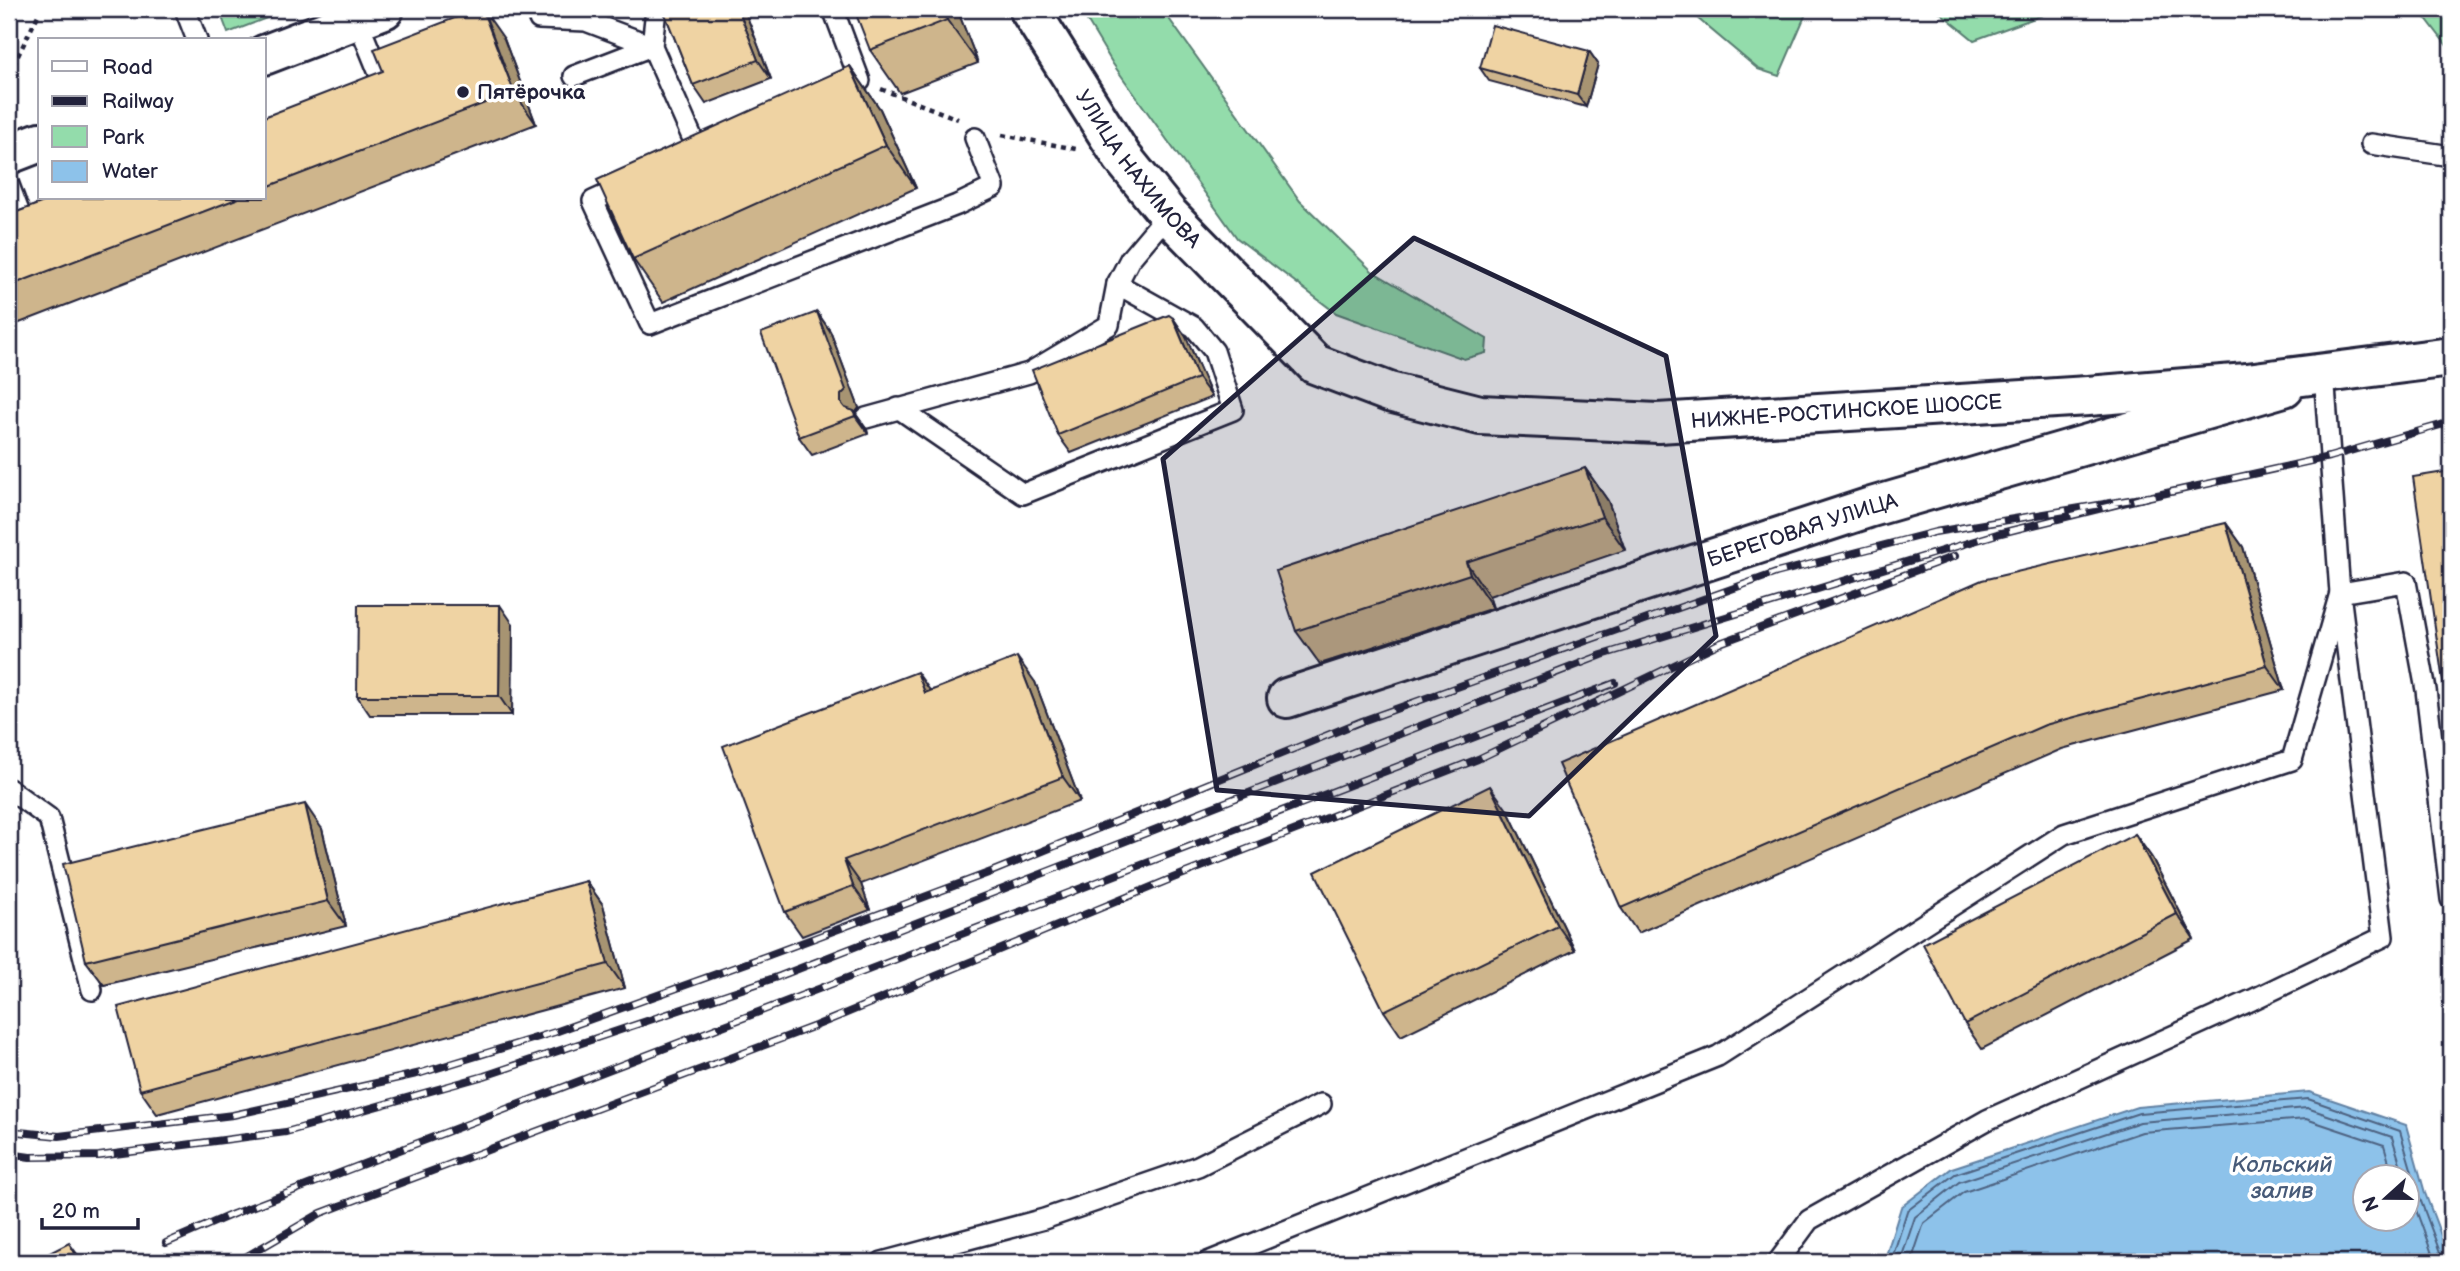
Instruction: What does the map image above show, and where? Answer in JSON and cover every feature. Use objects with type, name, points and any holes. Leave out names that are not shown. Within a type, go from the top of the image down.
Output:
[{"type":"street","name":"УЛИЦА НАХИМОВА","points":[[1029,9],[1122,157],[1168,214],[1266,314]]},
{"type":"street","points":[[266,54],[371,14]]},
{"type":"street","points":[[9,154],[38,143]]},
{"type":"street","name":"НИЖНЕ-РОСТИНСКОЕ ШОССЕ","points":[[1266,314],[1315,364],[1389,392],[1480,415],[1658,423],[2088,396],[2247,383],[2451,357]]},
{"type":"street","name":"БЕРЕГОВАЯ УЛИЦА","points":[[1287,698],[1868,508],[2254,398],[2323,373]]},
{"type":"lane","points":[[185,9],[196,38]]},
{"type":"lane","points":[[535,9],[538,19],[586,22],[652,46]]},
{"type":"lane","points":[[656,9],[652,46],[699,153]]},
{"type":"lane","points":[[823,97],[860,80],[832,9]]},
{"type":"lane","points":[[347,97],[383,83],[371,14]]},
{"type":"lane","points":[[574,76],[652,46]]},
{"type":"lane","points":[[640,180],[593,201],[650,324],[957,205],[995,187],[979,132]]},
{"type":"lane","points":[[2371,144],[2451,156]]},
{"type":"lane","points":[[9,185],[23,222],[81,200]]},
{"type":"lane","points":[[866,418],[1030,373],[1109,325],[1117,284],[1129,258],[1168,214]]},
{"type":"lane","points":[[898,408],[1023,494],[1233,410],[1214,351],[1194,327],[1117,284]]},
{"type":"lane","points":[[1778,1262],[1809,1220],[1987,1120],[2252,1000],[2383,937],[2340,593],[2323,373]]},
{"type":"lane","points":[[2340,593],[2406,582],[2426,690],[2451,899]]},
{"type":"lane","points":[[1208,1262],[1718,1056],[2064,834],[2292,760],[2340,593]]},
{"type":"lane","points":[[9,789],[49,818],[92,990]]},
{"type":"lane","points":[[882,1262],[1044,1219],[1198,1166],[1321,1104]]},
{"type":"path","points":[[9,74],[41,9]]},
{"type":"path","points":[[860,80],[979,132],[1122,157]]},
{"type":"highlighted area","points":[[1414,238],[1666,356],[1716,636],[1529,816],[1217,790],[1163,459]]},
{"type":"green space","points":[[219,9],[284,9],[285,11],[228,33]]},
{"type":"green space","points":[[1080,9],[1162,9],[1300,201],[1372,271],[1487,339],[1486,353],[1464,359],[1336,313],[1237,238],[1113,64]]},
{"type":"green space","points":[[1697,9],[1808,9],[1779,76],[1758,69],[1696,17]]},
{"type":"green space","points":[[1936,9],[2054,9],[2054,11],[1974,40]]},
{"type":"green space","points":[[2419,9],[2451,9],[2451,51]]},
{"type":"water","name":"Кольский залив","points":[[2309,1092],[2406,1125],[2416,1162],[2352,1162],[2352,1232],[2422,1232],[2422,1182],[2451,1262],[1884,1262],[1901,1207],[1952,1168],[2137,1107]]},
{"type":"building","points":[[482,9],[514,92],[266,187],[266,116],[383,71],[374,49]]},
{"type":"building","points":[[663,9],[738,9],[758,60],[693,85]]},
{"type":"building","points":[[854,9],[943,9],[947,20],[870,50]]},
{"type":"building","points":[[1492,25],[1589,51],[1577,95],[1480,68]]},
{"type":"building","points":[[850,66],[886,145],[633,259],[597,180]]},
{"type":"building","points":[[49,200],[234,200],[9,286],[9,215]]},
{"type":"building","points":[[817,312],[846,390],[841,395],[841,403],[845,408],[854,411],[855,416],[799,437],[761,333]]},
{"type":"building","points":[[1169,315],[1173,318],[1198,378],[1058,435],[1032,370]]},
{"type":"building","points":[[1585,468],[1602,517],[1466,562],[1470,574],[1296,631],[1276,571]]},
{"type":"building","points":[[2451,471],[2451,736],[2413,477]]},
{"type":"building","points":[[2226,523],[2267,666],[2045,725],[1621,908],[1558,764],[1982,580]]},
{"type":"building","points":[[358,605],[500,605],[499,696],[357,696]]},
{"type":"building","points":[[1017,657],[1063,777],[844,860],[853,886],[785,912],[723,746],[917,672],[925,693]]},
{"type":"building","points":[[1490,786],[1558,926],[1384,1011],[1315,872]]},
{"type":"building","points":[[305,804],[328,901],[86,961],[63,864]]},
{"type":"building","points":[[2135,834],[2177,914],[1965,1024],[1923,944]]},
{"type":"building","points":[[586,881],[608,964],[140,1090],[118,1007]]},
{"type":"building","points":[[69,1243],[80,1262],[32,1262]]},
{"type":"railway","points":[[2139,499],[2329,457],[2451,422]]},
{"type":"railway","points":[[9,1131],[59,1136],[233,1115],[421,1073],[555,1032],[769,955],[991,872],[1362,721],[1776,573],[1935,532],[2147,497],[1997,534],[1602,655],[780,976],[484,1076],[286,1132],[99,1156],[30,1157],[9,1154]]},
{"type":"railway","points":[[237,1262],[321,1213],[815,1026],[1173,878],[1478,759],[1720,643],[1955,556]]},
{"type":"railway","points":[[166,1243],[233,1214],[1615,683]]},
{"type":"place","name":"Пятёрочка","points":[[463,92]]}]
